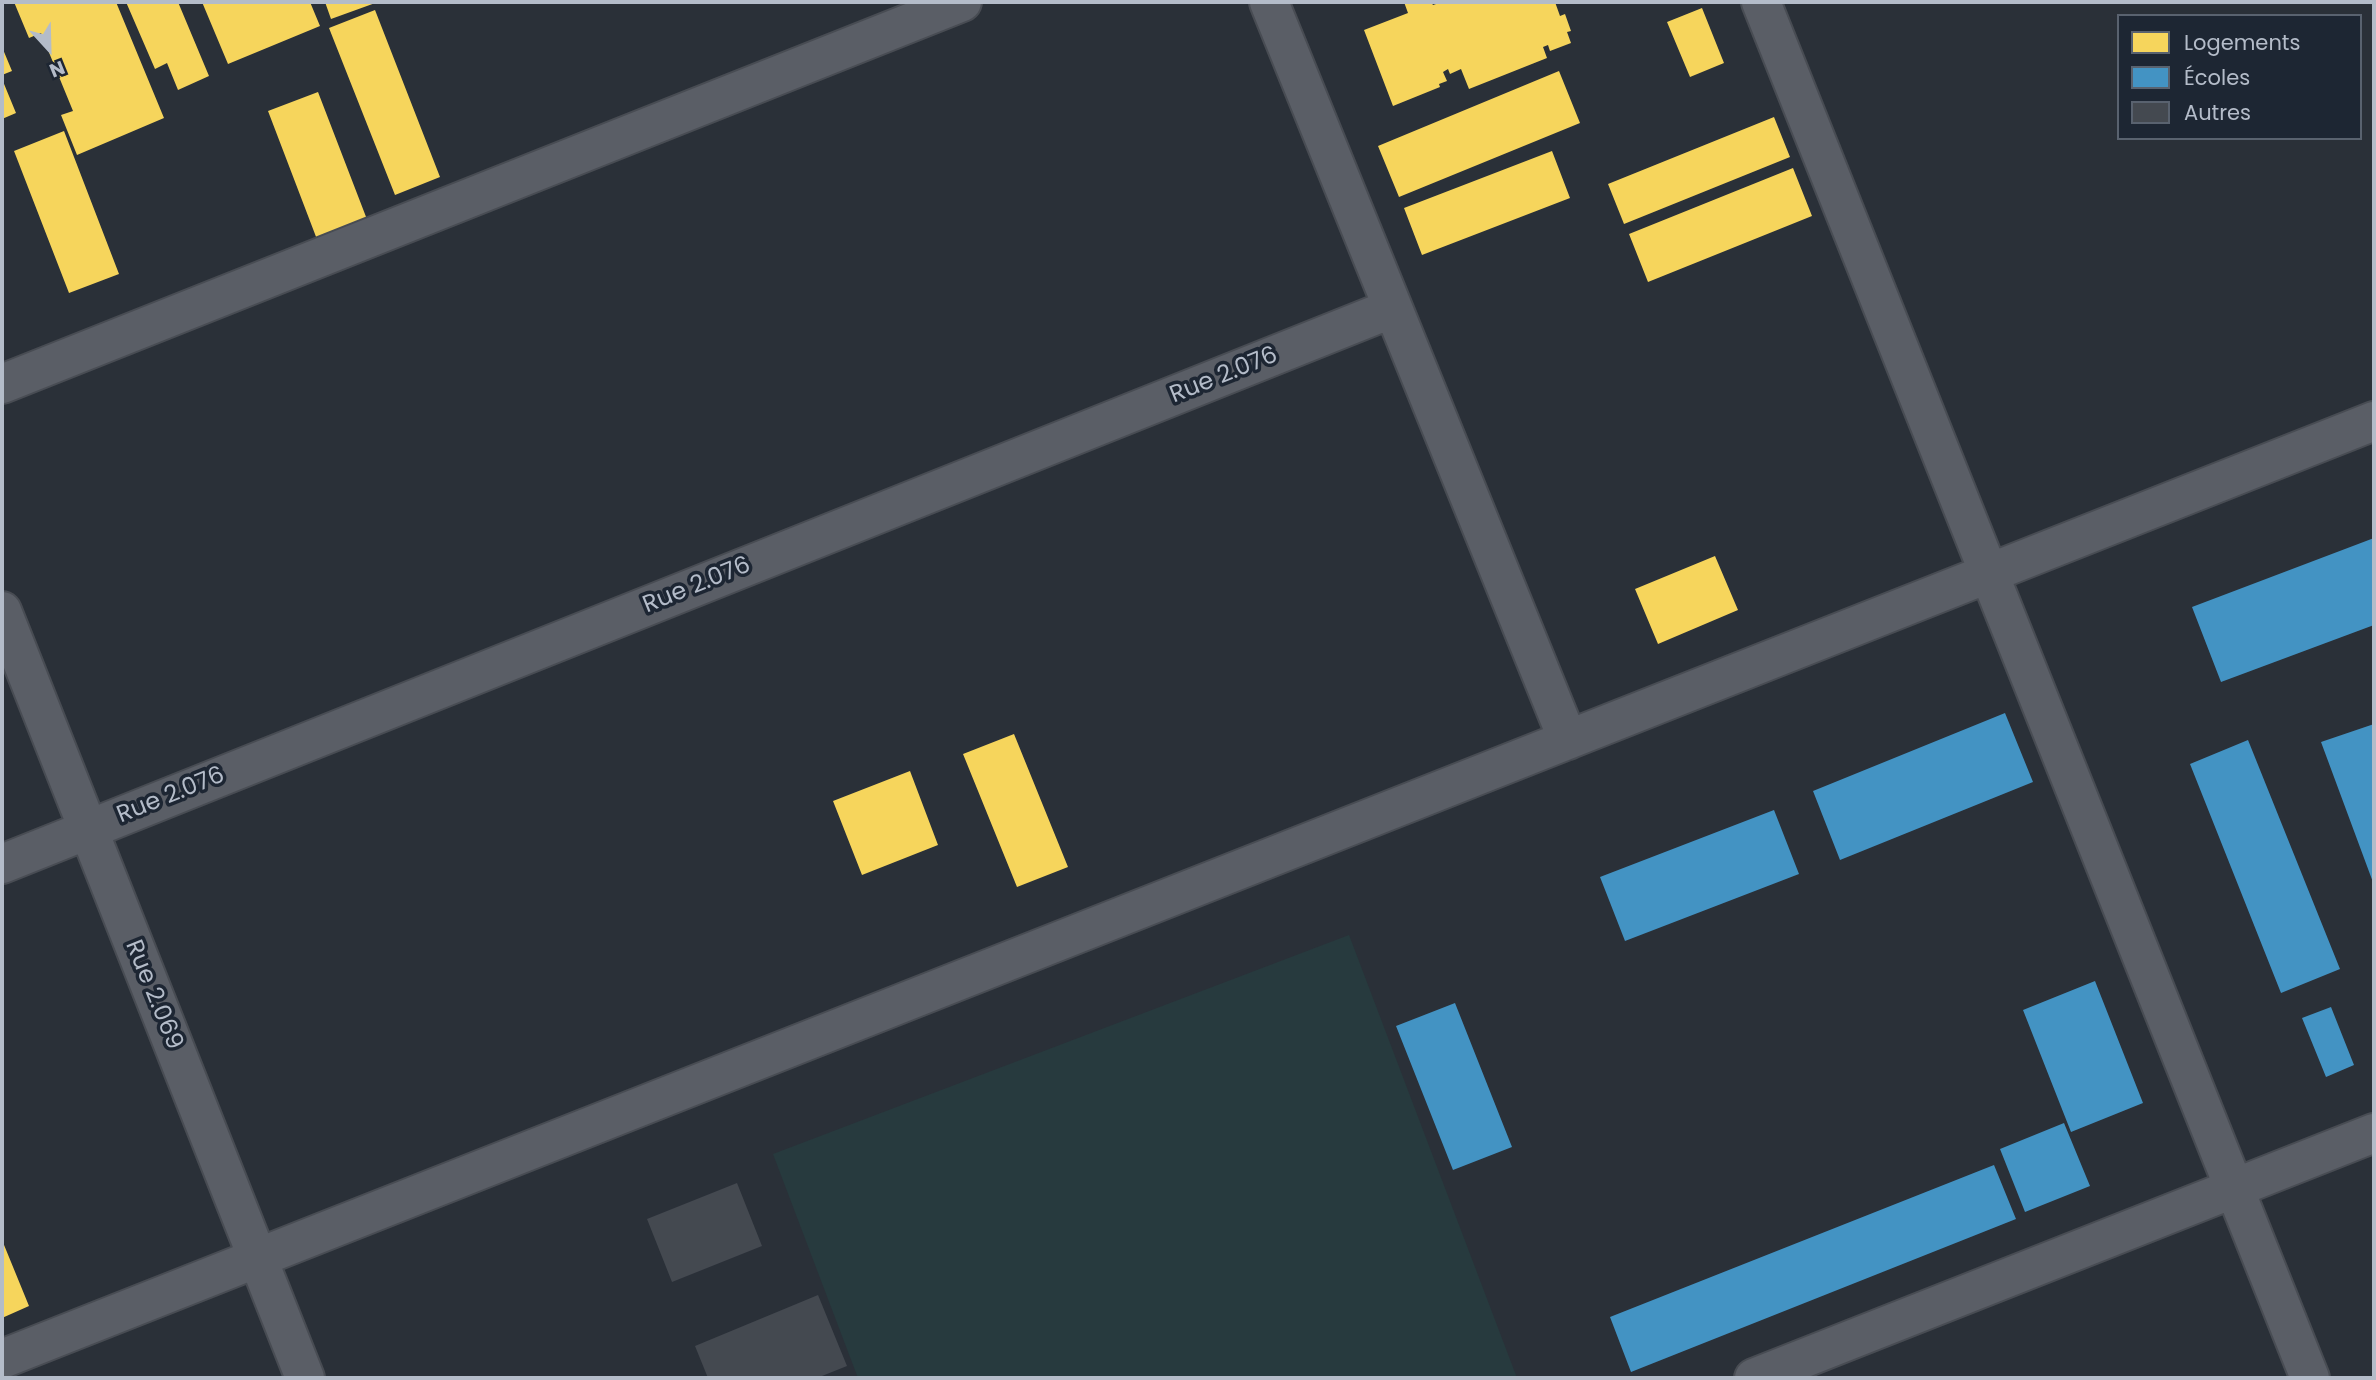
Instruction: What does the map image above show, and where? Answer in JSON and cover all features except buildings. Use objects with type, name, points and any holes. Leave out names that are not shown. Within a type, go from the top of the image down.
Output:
[{"type":"street","points":[[2,384],[962,2]]},
{"type":"street","points":[[1269,2],[1568,740]]},
{"type":"street","points":[[1761,2],[2310,1378]]},
{"type":"street","name":"Rue 2.076","points":[[2,864],[1392,308]]},
{"type":"street","points":[[2,1359],[2374,421]]},
{"type":"street","name":"Rue 2.069","points":[[2,611],[305,1378]]},
{"type":"street","points":[[1754,1378],[2374,1133]]},
{"type":"green space","points":[[1349,935],[1517,1378],[858,1378],[773,1154]]}]
